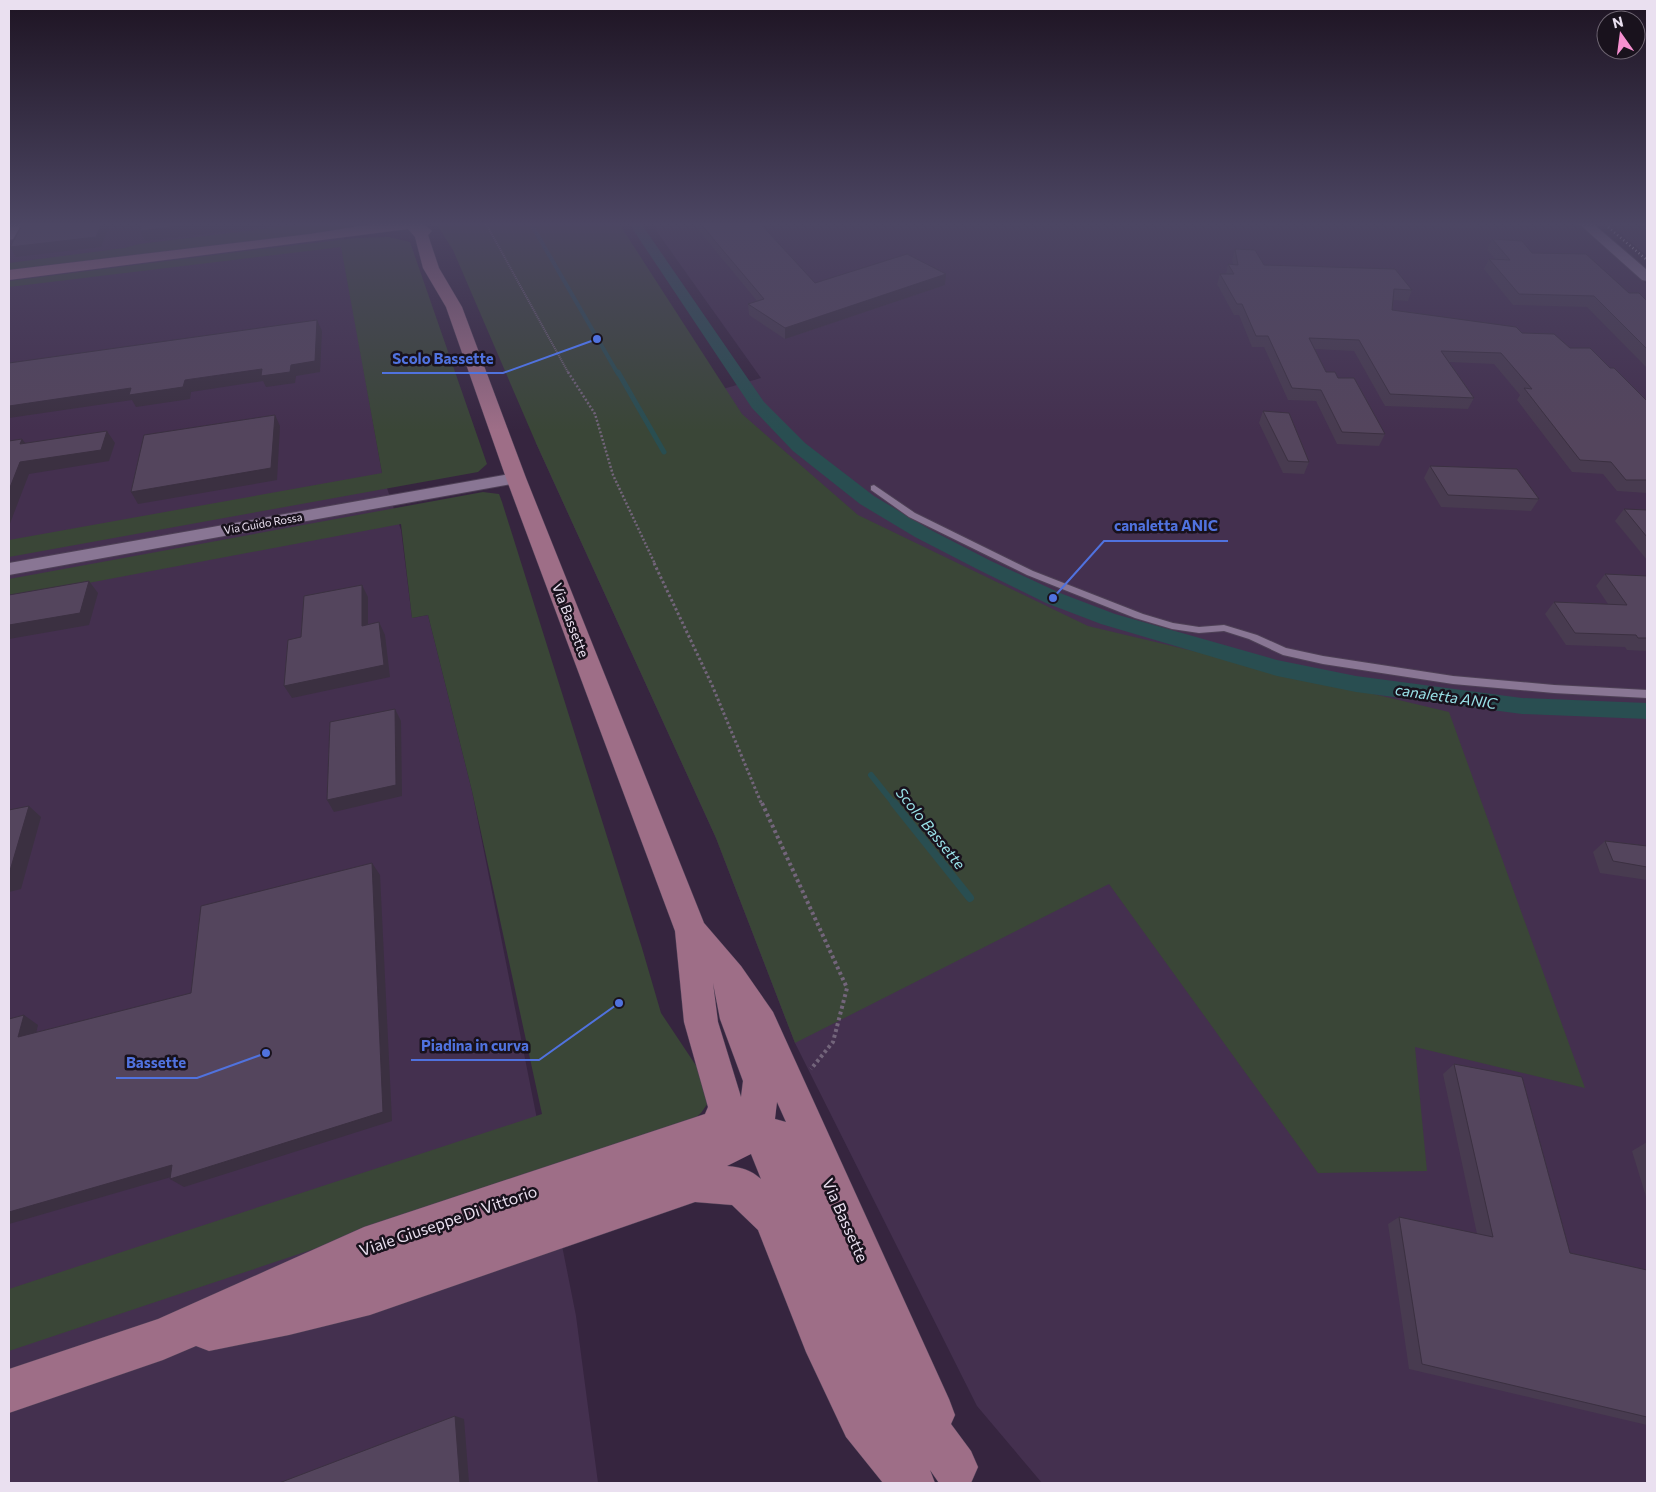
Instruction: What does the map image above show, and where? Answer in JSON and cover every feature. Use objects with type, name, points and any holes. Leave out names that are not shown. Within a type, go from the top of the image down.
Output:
[{"type":"main road","name":"Via Bassette","points":[[445,292],[454,307],[516,478],[691,931],[697,991],[714,1007],[738,1128],[808,1251],[870,1381],[911,1482]]},
{"type":"main road","name":"Via Bassette","points":[[452,292],[454,307]]},
{"type":"main road","name":"Via Bassette","points":[[691,931],[729,977],[762,1024],[959,1475]]},
{"type":"main road","name":"Via Bassette","points":[[729,977],[737,1019],[761,1081],[738,1128]]},
{"type":"main road","name":"Via Bassette","points":[[738,1128],[783,1140],[797,1158],[872,1336],[908,1401],[959,1475]]},
{"type":"main road","name":"Viale Giuseppe Di Vittorio","points":[[289,1314],[345,1285],[423,1255],[534,1219],[738,1128]]},
{"type":"main road","name":"Viale Giuseppe Di Vittorio","points":[[9,1391],[163,1338],[364,1247],[738,1128]]},
{"type":"main road","name":"Viale Giuseppe Di Vittorio","points":[[163,1338],[289,1314],[370,1294],[695,1183],[740,1186]]},
{"type":"main road","name":"Via Bassette","points":[[740,1186],[772,1217],[821,1337],[862,1422],[911,1482]]},
{"type":"street","name":"Via Guido Rossa","points":[[9,569],[516,478]]},
{"type":"lane","points":[[874,488],[912,515],[1030,573],[1139,616],[1172,626],[1198,630],[1224,628],[1253,637],[1283,651],[1323,660],[1453,680],[1554,689],[1647,694]]},
{"type":"path","points":[[523,292],[571,378],[595,414],[613,476],[712,685],[778,842],[847,988],[833,1042],[791,1094]]},
{"type":"shaded area","points":[[9,292],[350,292],[382,473],[401,530],[412,618],[428,615],[472,791],[576,1316],[598,1483],[9,1483]]},
{"type":"shaded area","points":[[700,292],[1647,292],[1647,1483],[1042,1483],[977,1406],[795,1043],[716,838],[536,443],[761,378]]},
{"type":"green space","points":[[349,292],[427,292],[487,464],[478,472],[9,557],[9,540],[382,473]]},
{"type":"green space","points":[[471,292],[663,292],[742,414],[858,515],[1088,626],[1449,712],[1585,1088],[1415,1047],[1427,1171],[1318,1173],[1109,884],[795,1043],[716,838],[536,443]]},
{"type":"green space","points":[[483,492],[499,494],[502,502],[661,1013],[707,1082],[708,1103],[701,1113],[688,1124],[9,1351],[9,1289],[542,1114],[472,791],[428,615],[412,618],[401,524],[9,598],[9,579]]},
{"type":"building","points":[[758,292],[893,292],[785,328],[748,304],[764,299]]},
{"type":"building","points":[[1230,292],[1394,292],[1392,310],[1516,327],[1522,333],[1554,334],[1570,348],[1590,348],[1610,368],[1614,368],[1647,401],[1647,480],[1626,480],[1611,462],[1580,460],[1524,388],[1532,389],[1501,353],[1441,351],[1474,398],[1390,394],[1359,340],[1309,338],[1326,372],[1335,372],[1338,378],[1354,378],[1385,434],[1342,432],[1321,390],[1292,388],[1268,336],[1256,336],[1242,304],[1237,304]]},
{"type":"building","points":[[1517,292],[1639,293],[1647,301],[1647,349],[1594,296],[1519,294]]},
{"type":"building","points":[[317,320],[315,361],[291,365],[290,372],[261,376],[262,369],[185,380],[183,387],[129,395],[131,388],[9,406],[9,363]]},
{"type":"building","points":[[1263,411],[1289,413],[1309,462],[1288,461]]},
{"type":"building","points":[[275,415],[271,468],[131,492],[144,435]]},
{"type":"building","points":[[107,431],[101,450],[20,462],[9,490],[9,441],[22,439],[20,444]]},
{"type":"building","points":[[1430,466],[1517,469],[1539,499],[1448,495]]},
{"type":"building","points":[[1624,509],[1647,510],[1647,537]]},
{"type":"building","points":[[1605,574],[1647,576],[1647,638],[1638,638],[1636,635],[1575,633],[1554,602],[1627,605]]},
{"type":"building","points":[[89,581],[80,613],[9,625],[9,595]]},
{"type":"building","points":[[362,585],[362,626],[379,622],[384,665],[284,686],[288,640],[301,637],[304,596]]},
{"type":"building","points":[[395,709],[396,785],[327,800],[330,722]]},
{"type":"building","points":[[29,806],[9,874],[9,810]]},
{"type":"building","points":[[1605,841],[1647,846],[1647,867],[1613,861]]},
{"type":"building","points":[[372,863],[383,1112],[170,1179],[172,1165],[9,1212],[9,1019],[24,1015],[18,1037],[191,993],[201,906]]},
{"type":"building","points":[[1454,1064],[1522,1077],[1570,1253],[1647,1270],[1647,1417],[1422,1364],[1399,1217],[1493,1237]]},
{"type":"building","points":[[455,1416],[460,1483],[279,1483]]},
{"type":"waterway","name":"Scolo Bassette","points":[[570,292],[618,374]]},
{"type":"waterway","name":"canaletta ANIC","points":[[681,292],[758,405],[799,447],[867,500],[922,533],[1053,598],[1108,619],[1191,644],[1277,668],[1356,684],[1522,706],[1647,711]]},
{"type":"waterway","name":"Scolo Bassette","points":[[618,372],[664,452]]},
{"type":"waterway","name":"Scolo Bassette","points":[[871,775],[895,805]]},
{"type":"waterway","name":"Scolo Bassette","points":[[894,803],[970,898]]},
{"type":"place","name":"Scolo Bassette","points":[[597,339]]},
{"type":"place","name":"canaletta ANIC","points":[[1053,598]]},
{"type":"place","name":"Piadina in curva","points":[[619,1003]]},
{"type":"place","name":"Bassette","points":[[266,1053]]}]
